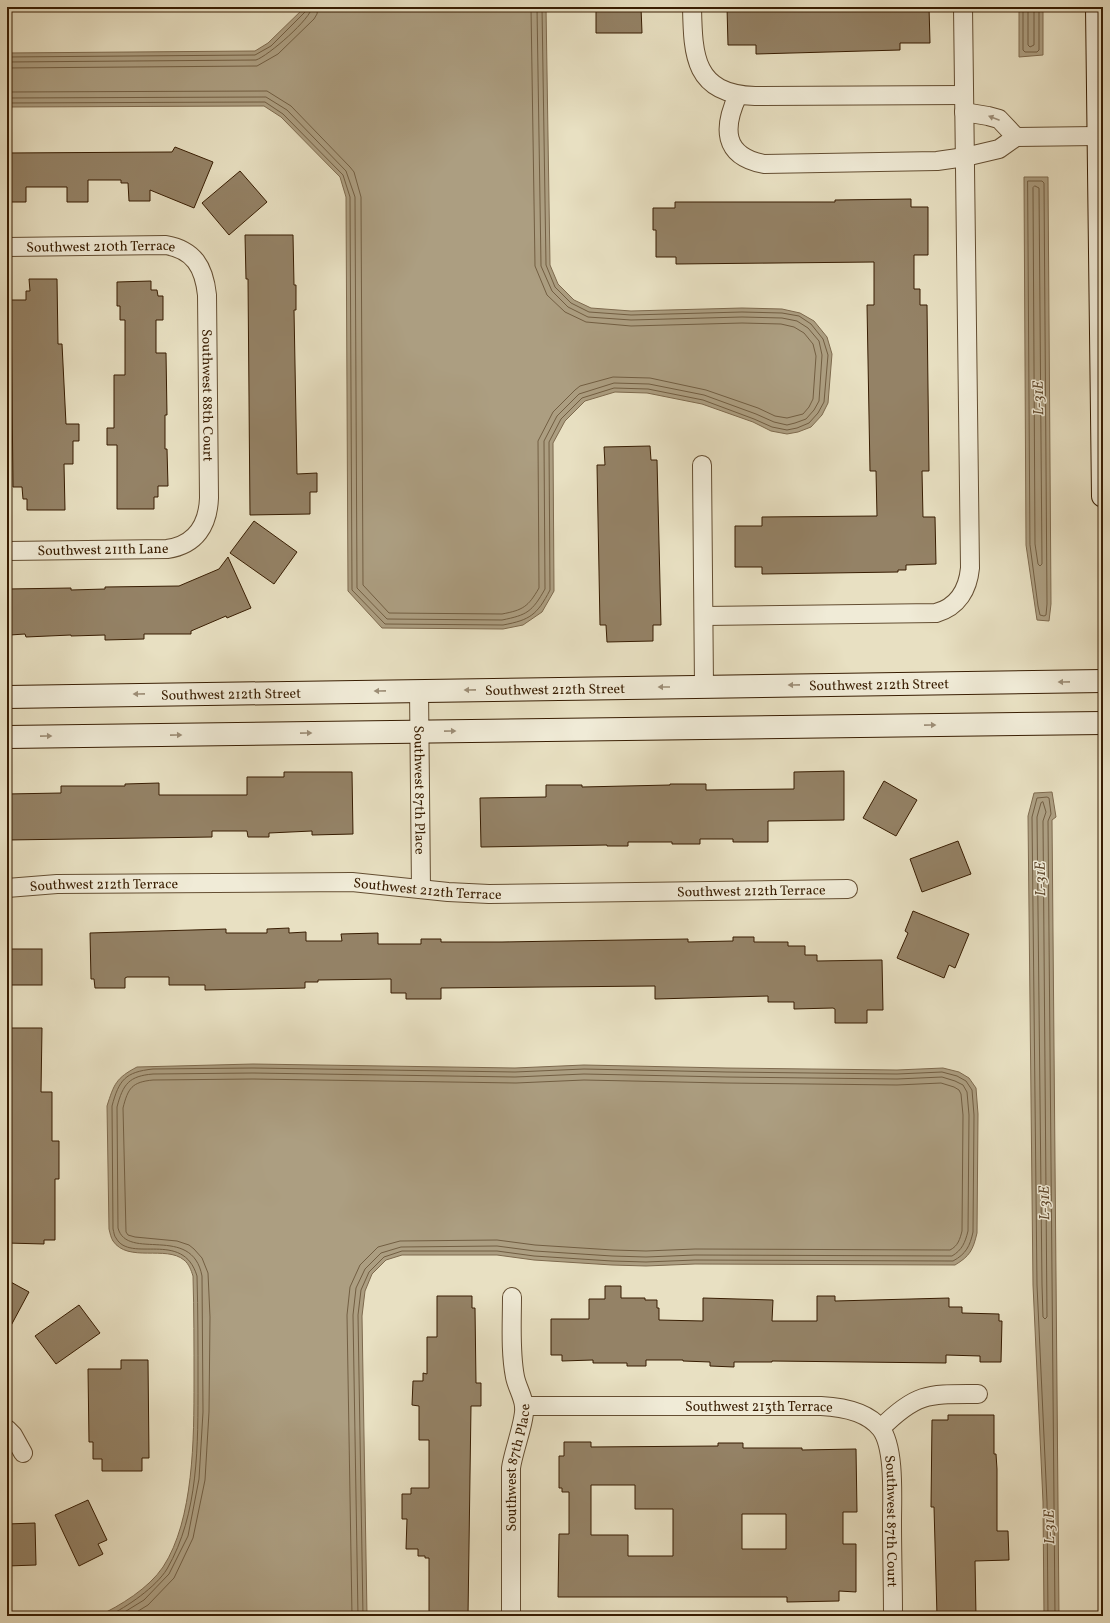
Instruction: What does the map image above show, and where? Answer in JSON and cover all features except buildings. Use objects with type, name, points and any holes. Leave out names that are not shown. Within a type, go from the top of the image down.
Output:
[{"type":"street","points":[[692,7],[694,47],[701,68],[710,82],[725,92],[738,95],[964,104],[998,119],[1016,137]]},
{"type":"street","points":[[704,616],[936,613],[945,611],[955,604],[961,596],[969,579],[963,7]]},
{"type":"street","points":[[1097,7],[1097,136],[1103,496]]},
{"type":"street","points":[[738,95],[731,109],[728,122],[729,136],[736,150],[746,160],[764,164],[937,161],[965,157],[1000,149],[1016,137],[1097,136]]},
{"type":"street","name":"Southwest 210th Terrace","points":[[7,247],[155,244],[182,249],[192,257]]},
{"type":"street","name":"Southwest 88th Court","points":[[192,257],[200,267],[207,295],[208,506],[204,523],[196,535]]},
{"type":"street","points":[[702,465],[704,687]]},
{"type":"street","name":"Southwest 211th Lane","points":[[7,551],[167,549],[179,547],[196,535]]},
{"type":"street","name":"Southwest 212th Street","points":[[7,697],[1103,681]]},
{"type":"street","name":"Southwest 87th Place","points":[[420,690],[421,890]]},
{"type":"street","points":[[7,737],[1103,723]]},
{"type":"street","name":"Southwest 212th Terrace","points":[[7,888],[57,884],[352,882],[421,890],[489,894],[848,889]]},
{"type":"street","name":"Southwest 87th Place","points":[[511,1616],[511,1468],[513,1453],[522,1425],[524,1406],[515,1379],[513,1367],[512,1297]]},
{"type":"street","points":[[881,1428],[900,1409],[922,1397],[942,1394],[978,1394]]},
{"type":"street","name":"Southwest 213th Terrace","points":[[524,1406],[831,1406],[854,1411],[881,1428]]},
{"type":"street","name":"Southwest 87th Court","points":[[881,1428],[886,1437],[891,1462],[893,1616]]},
{"type":"street","points":[[7,1429],[13,1435],[23,1453]]},
{"type":"water","points":[[305,7],[546,7],[550,265],[558,284],[574,300],[591,308],[631,311],[742,308],[782,309],[800,313],[814,321],[827,337],[832,354],[828,403],[822,415],[811,427],[787,434],[771,431],[753,422],[702,404],[647,393],[615,392],[585,401],[565,421],[553,443],[554,591],[542,612],[523,625],[503,629],[382,628],[348,591],[346,197],[340,177],[281,117],[264,106],[7,107],[7,53],[255,51],[268,43]]},
{"type":"water","points":[[1019,7],[1043,7],[1043,55],[1019,57]]},
{"type":"water","name":"L-31E","points":[[1024,177],[1048,177],[1051,604],[1049,621],[1037,620],[1026,545]]},
{"type":"water","name":"L-31E","points":[[1052,792],[1056,817],[1052,820],[1059,1616],[1044,1616],[1043,1502],[1033,1285],[1028,816],[1034,793]]},
{"type":"water","points":[[253,1064],[515,1068],[584,1065],[897,1070],[943,1068],[959,1072],[969,1078],[976,1088],[978,1114],[977,1233],[970,1252],[964,1259],[955,1265],[695,1264],[646,1266],[534,1260],[497,1255],[402,1255],[386,1260],[372,1274],[365,1291],[362,1316],[367,1616],[98,1616],[125,1602],[150,1582],[163,1567],[173,1548],[181,1526],[186,1502],[190,1478],[194,1428],[193,1276],[187,1263],[176,1256],[128,1251],[120,1248],[112,1240],[109,1229],[107,1106],[114,1087],[120,1078],[137,1067]]}]
